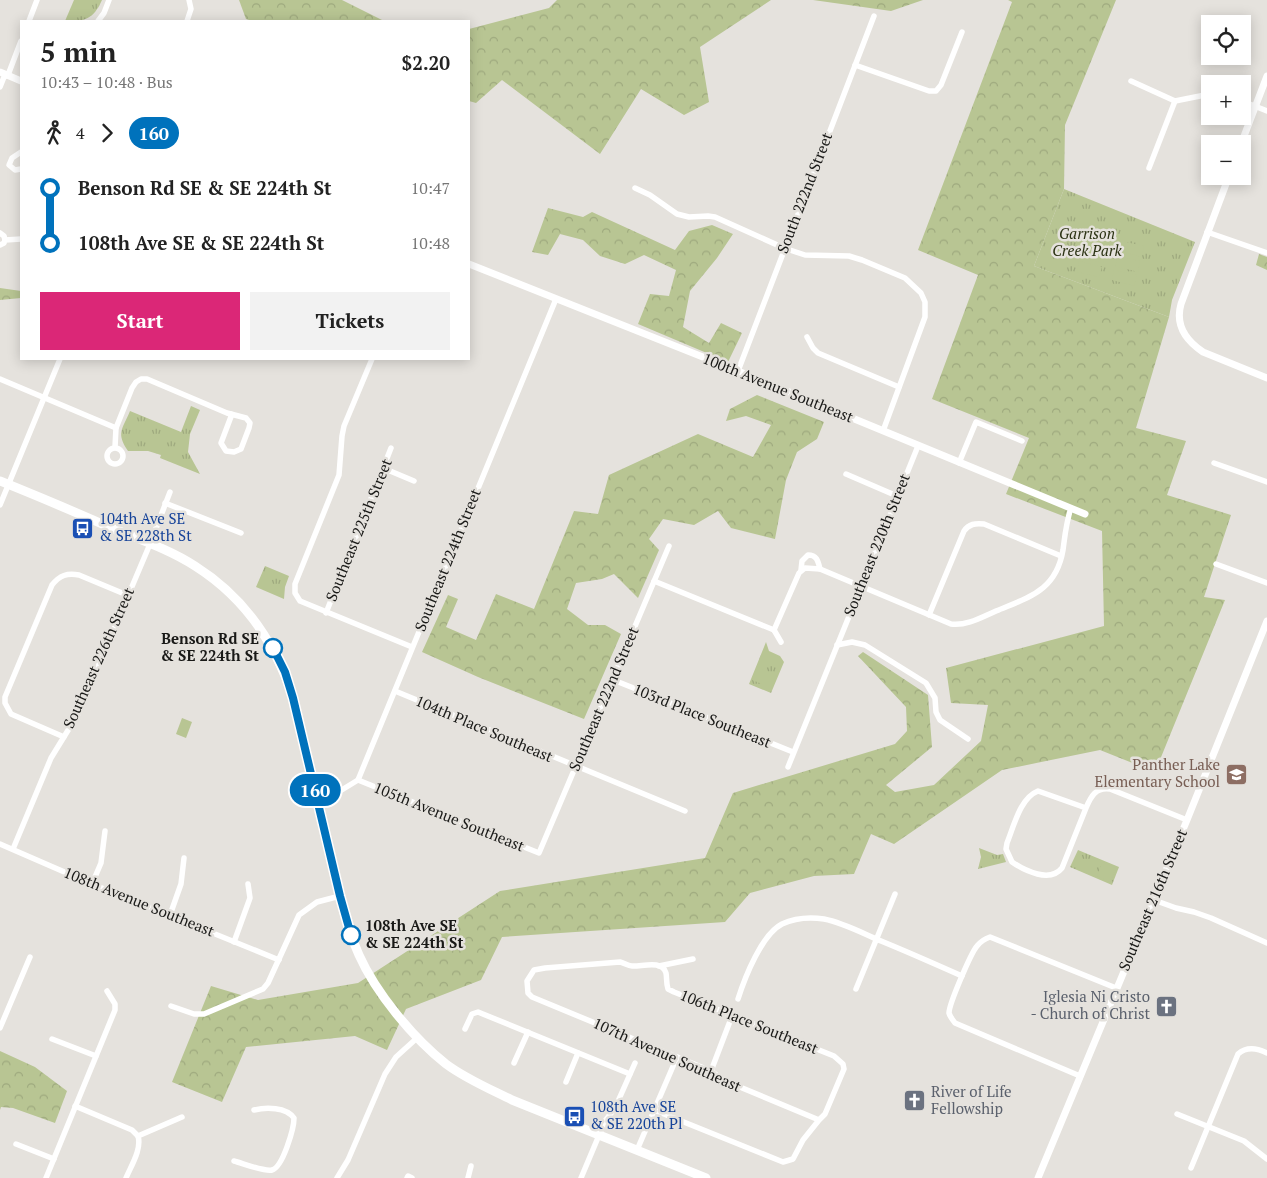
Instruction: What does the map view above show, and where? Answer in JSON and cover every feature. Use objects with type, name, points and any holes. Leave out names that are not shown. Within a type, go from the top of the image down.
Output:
[{"type":"main road","points":[[4,483],[150,544],[195,566],[218,582],[256,622],[273,648],[285,672],[293,698],[350,932],[366,968],[381,992],[417,1038],[463,1076],[512,1100],[706,1178]]},
{"type":"street","points":[[29,20],[37,0]]},
{"type":"street","points":[[99,20],[109,0]]},
{"type":"street","points":[[187,20],[190,13],[189,1]]},
{"type":"street","name":"South 222nd Street","points":[[738,371],[874,16]]},
{"type":"street","points":[[855,66],[929,91],[936,91],[941,85],[962,32]]},
{"type":"street","points":[[0,87],[4,77],[8,75],[20,44]]},
{"type":"street","points":[[0,72],[20,81]]},
{"type":"street","points":[[1244,135],[1267,76]]},
{"type":"street","points":[[1131,81],[1175,101],[1201,96]]},
{"type":"street","points":[[1149,168],[1175,101]]},
{"type":"street","points":[[1251,104],[1267,111]]},
{"type":"street","points":[[20,153],[12,158],[9,166],[15,170],[20,169]]},
{"type":"street","points":[[1225,185],[1179,311],[1179,321],[1182,330],[1191,343],[1203,352],[1267,378]]},
{"type":"street","points":[[635,188],[650,195],[677,214],[689,217],[715,217],[784,248],[810,256],[835,255],[855,258],[905,278],[921,292],[925,302],[926,317],[883,431]]},
{"type":"street","points":[[1207,232],[1267,253]]},
{"type":"street","points":[[0,233],[4,236],[5,240]]},
{"type":"street","points":[[0,245],[5,240],[20,239]]},
{"type":"street","name":"100th Avenue Southeast","points":[[470,264],[738,371],[1086,514]]},
{"type":"street","name":"Southeast 224th Street","points":[[358,780],[556,299]]},
{"type":"street","points":[[807,337],[818,353],[899,387]]},
{"type":"street","points":[[0,505],[4,483],[60,360]]},
{"type":"street","points":[[372,360],[344,426],[339,475],[295,584],[295,593],[300,601],[326,613],[412,647]]},
{"type":"street","points":[[0,379],[116,428]]},
{"type":"street","points":[[115,447],[116,428],[132,388],[141,379],[147,379],[246,418],[250,423],[241,448],[234,452],[226,451],[222,443],[232,414]]},
{"type":"street","points":[[959,462],[976,422],[1022,441]]},
{"type":"street","name":"Southeast 220th Street","points":[[788,767],[918,446]]},
{"type":"street","name":"Southeast 225th Street","points":[[326,613],[391,448]]},
{"type":"street","points":[[1214,463],[1267,482]]},
{"type":"street","points":[[383,468],[414,481]]},
{"type":"street","points":[[846,474],[897,496]]},
{"type":"street","name":"Southeast 226th Street","points":[[13,849],[51,758],[78,714],[170,492]]},
{"type":"street","points":[[165,503],[241,533]]},
{"type":"street","points":[[801,570],[808,567],[820,569],[951,624],[961,624],[1039,592],[1058,569],[1066,523],[1071,508]]},
{"type":"street","points":[[929,615],[964,531],[968,526],[978,523],[984,524],[1061,556]]},
{"type":"street","name":"Southeast 222nd Street","points":[[539,853],[669,546]]},
{"type":"street","points":[[774,630],[801,570],[802,561],[808,555],[814,556],[818,559],[820,569]]},
{"type":"street","points":[[1216,564],[1267,583]]},
{"type":"street","points":[[64,737],[11,714],[6,708],[5,697],[52,585],[65,574],[79,575],[127,595]]},
{"type":"street","points":[[654,581],[774,630],[781,642]]},
{"type":"street","name":"Southeast 216th Street","points":[[1038,1178],[1187,820],[1267,621]]},
{"type":"street","points":[[837,645],[852,642],[865,645],[926,683],[935,698],[936,712],[940,720],[968,739]]},
{"type":"street","name":"103rd Place Southeast","points":[[612,679],[794,752]]},
{"type":"street","name":"104th Place Southeast","points":[[395,691],[685,811]]},
{"type":"street","points":[[316,795],[340,791],[358,780]]},
{"type":"street","name":"105th Avenue Southeast","points":[[358,780],[539,853]]},
{"type":"street","points":[[1086,808],[1042,792],[1030,794],[1007,842],[1007,853],[1012,862],[1045,876],[1056,874],[1062,868],[1086,808],[1094,794],[1104,788],[1187,820]]},
{"type":"street","points":[[92,884],[101,863],[105,831]]},
{"type":"street","name":"108th Avenue Southeast","points":[[0,844],[92,884],[279,960]]},
{"type":"street","points":[[170,915],[181,884],[184,858]]},
{"type":"street","points":[[234,942],[250,898],[248,884]]},
{"type":"street","points":[[856,989],[895,894]]},
{"type":"street","points":[[171,1006],[194,1014],[204,1014],[257,993],[268,983],[299,915],[317,902],[340,896]]},
{"type":"street","points":[[1154,900],[1202,915],[1267,943]]},
{"type":"street","points":[[738,998],[760,950],[772,932],[781,924],[803,918],[832,921],[962,976]]},
{"type":"street","points":[[1080,1076],[961,1027],[951,1018],[949,1012],[962,976],[974,950],[982,940],[990,937],[1116,988]]},
{"type":"street","points":[[0,1028],[30,957]]},
{"type":"street","points":[[658,966],[694,959]]},
{"type":"street","name":"107th Avenue Southeast","points":[[658,966],[653,964],[631,966],[620,962],[534,970],[527,981],[528,993],[532,997],[711,1071],[723,1080],[819,1120]]},
{"type":"street","name":"106th Place Southeast","points":[[658,966],[666,972],[668,989],[834,1056],[843,1064],[844,1069],[825,1114],[819,1120]]},
{"type":"street","points":[[46,1178],[115,1010],[115,1004],[107,991]]},
{"type":"street","points":[[465,1029],[472,1014],[478,1012],[630,1074]]},
{"type":"street","points":[[711,1071],[732,1016]]},
{"type":"street","points":[[514,1063],[528,1032]]},
{"type":"street","points":[[337,1178],[348,1160],[390,1066],[417,1038]]},
{"type":"street","points":[[52,1039],[96,1056]]},
{"type":"street","points":[[1191,1168],[1238,1054],[1243,1049],[1251,1048],[1267,1053]]},
{"type":"street","points":[[566,1082],[578,1053]]},
{"type":"street","points":[[637,1150],[677,1057]]},
{"type":"street","points":[[581,1178],[605,1121],[616,1108],[636,1063]]},
{"type":"street","points":[[75,1106],[132,1130],[138,1136],[140,1140],[126,1178]]},
{"type":"street","points":[[234,1161],[272,1170],[277,1167],[283,1156],[294,1123],[292,1114],[264,1107],[254,1110]]},
{"type":"street","points":[[654,1110],[783,1162],[793,1159],[803,1140],[819,1120]]},
{"type":"street","points":[[1177,1114],[1244,1141],[1266,1156]]},
{"type":"street","points":[[138,1136],[182,1117]]},
{"type":"street","points":[[16,1144],[54,1159]]},
{"type":"street","points":[[468,1178],[472,1166]]},
{"type":"green space","points":[[74,0],[102,0],[99,7],[88,18],[83,20],[65,20]]},
{"type":"green space","points":[[239,0],[342,0],[382,20],[249,20],[246,19]]},
{"type":"green space","points":[[557,0],[771,0],[700,47],[709,102],[684,115],[641,89],[600,154],[502,80],[476,103],[470,101],[470,29],[549,8]]},
{"type":"green space","points":[[813,0],[923,0],[891,11]]},
{"type":"green space","points":[[1008,0],[1116,0],[1065,125],[1064,189],[1034,266],[1169,317],[1136,428],[1186,441],[1167,495],[1231,515],[1204,597],[1225,600],[1155,772],[1100,750],[1002,770],[894,844],[871,834],[854,874],[814,876],[750,893],[725,922],[502,937],[481,980],[406,1009],[387,1050],[355,1036],[246,1047],[222,1102],[172,1082],[211,986],[258,1000],[358,983],[500,891],[705,858],[733,793],[895,744],[907,731],[906,707],[858,656],[863,652],[928,695],[932,747],[886,785],[895,792],[934,785],[981,741],[988,705],[951,703],[946,668],[1104,626],[1102,531],[1006,494],[1029,438],[932,399],[978,275],[918,250],[1012,2]]},
{"type":"green space","name":"Garrison Creek Park","points":[[1064,189],[1195,242],[1172,300],[1169,317],[1034,266]]},
{"type":"green space","points":[[548,208],[583,217],[592,212],[675,250],[689,231],[712,225],[733,234],[717,258],[690,291],[683,327],[709,343],[721,323],[742,333],[728,362],[638,324],[650,294],[669,296],[676,270],[644,255],[625,264],[600,256],[583,240],[560,234],[548,255],[532,252]]},
{"type":"green space","points":[[1083,229],[1095,232],[1092,246],[1079,243]]},
{"type":"green space","points":[[1098,232],[1111,235],[1107,249],[1095,246]]},
{"type":"green space","points":[[1121,241],[1144,246],[1142,257],[1119,251]]},
{"type":"green space","points":[[1083,247],[1105,253],[1103,263],[1080,258]]},
{"type":"green space","points":[[1259,254],[1267,257],[1267,270],[1256,265]]},
{"type":"green space","points":[[1118,256],[1140,261],[1138,272],[1115,266]]},
{"type":"green space","points":[[1079,261],[1102,267],[1099,277],[1077,272]]},
{"type":"green space","points":[[1114,270],[1137,275],[1134,286],[1112,280]]},
{"type":"green space","points":[[0,288],[20,291],[20,298],[0,300]]},
{"type":"green space","points":[[757,395],[824,422],[817,439],[797,452],[786,480],[775,539],[731,528],[718,511],[694,525],[663,519],[649,539],[659,550],[638,598],[614,574],[602,579],[576,583],[567,609],[588,625],[605,625],[621,634],[584,719],[478,677],[422,652],[448,595],[458,599],[446,627],[476,640],[496,594],[534,609],[574,511],[598,514],[609,475],[698,434],[753,457],[771,425],[746,416],[726,421],[730,409]]},
{"type":"green space","points":[[191,406],[200,410],[190,434],[188,452],[200,474],[160,458],[161,455],[148,451],[128,451],[124,445],[121,431],[130,411],[181,432]]},
{"type":"green space","points":[[265,566],[289,576],[285,587],[284,599],[256,587]]},
{"type":"green space","points":[[766,642],[769,651],[780,656],[784,662],[771,693],[749,684]]},
{"type":"green space","points":[[757,667],[777,675],[772,688],[752,680]]},
{"type":"green space","points":[[182,718],[192,722],[186,738],[176,734]]},
{"type":"green space","points":[[979,848],[997,855],[1003,854],[1006,862],[978,869],[981,857]]},
{"type":"green space","points":[[1078,850],[1119,867],[1112,885],[1070,867]]},
{"type":"green space","points":[[1102,862],[1116,868],[1110,882],[1097,876]]},
{"type":"green space","points":[[0,1051],[35,1067],[67,1091],[55,1123],[13,1108],[1,1107],[0,1110]]},
{"type":"bus line","name":"160","points":[[273,648],[285,672],[293,698],[351,935]]},
{"type":"place","name":"104th Ave SE & SE 228th St","points":[[83,528]]},
{"type":"place","name":"Benson Rd SE & SE 224th St","points":[[273,648]]},
{"type":"place","name":"Panther Lake Elementary School","points":[[1236,774]]},
{"type":"place","name":"108th Ave SE & SE 224th St","points":[[351,935]]},
{"type":"place","name":"Iglesia Ni Cristo - Church of Christ","points":[[1166,1006]]},
{"type":"place","name":"River of Life Fellowship","points":[[915,1101]]},
{"type":"place","name":"108th Ave SE & SE 220th Pl","points":[[574,1116]]}]
